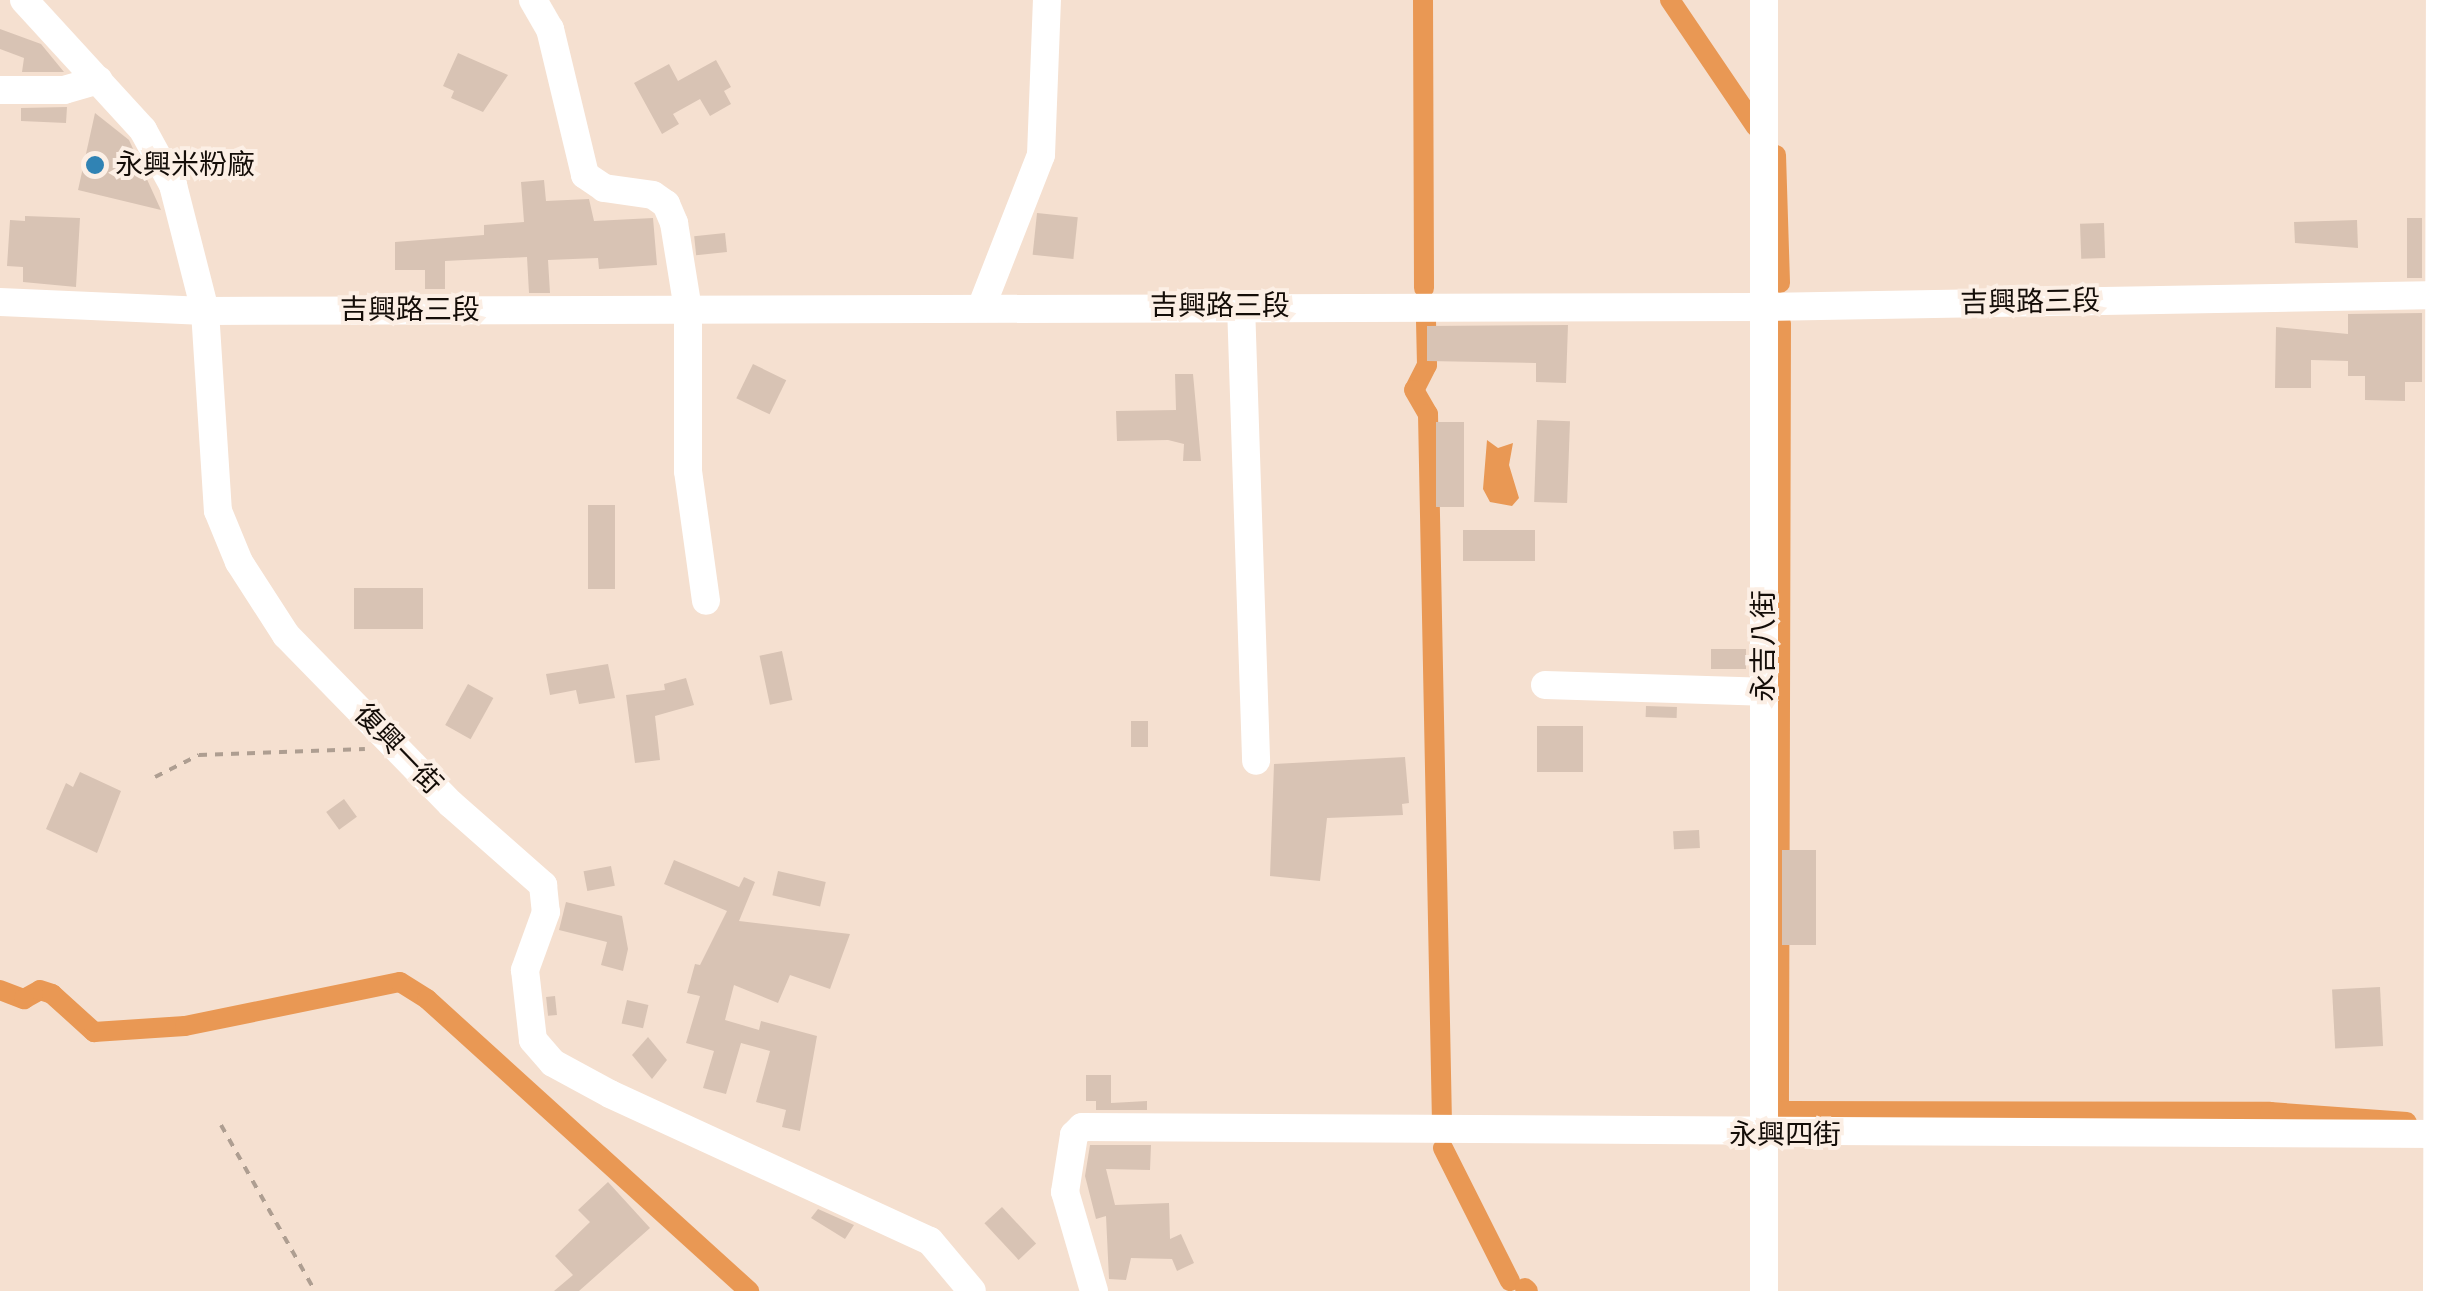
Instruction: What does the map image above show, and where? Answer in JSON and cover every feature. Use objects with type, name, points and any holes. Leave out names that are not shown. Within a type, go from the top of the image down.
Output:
[{"type":"street","name":"復興一街","points":[[24,0],[143,130],[173,184],[206,311],[218,511],[240,562],[286,635],[395,747],[543,886],[546,912],[526,970],[533,1040],[553,1063],[930,1241],[972,1291]]},
{"type":"street","points":[[532,0],[550,29],[585,175],[604,188],[666,204],[688,309],[688,470],[706,602]]},
{"type":"street","points":[[981,308],[1041,155],[1047,0]]},
{"type":"street","name":"永吉八街","points":[[1764,0],[1764,1291]]},
{"type":"street","points":[[2437,1291],[2440,0]]},
{"type":"street","points":[[0,90],[64,90],[99,80]]},
{"type":"street","name":"吉興路三段","points":[[0,302],[206,311],[1241,305],[1765,307],[2441,295]]},
{"type":"street","points":[[1241,305],[1256,761]]},
{"type":"street","points":[[1545,686],[1764,692]]},
{"type":"street","name":"永興四街","points":[[1094,1291],[1064,1192],[1074,1134],[1082,1128],[1762,1135],[2438,1134]]},
{"type":"path","points":[[155,777],[199,755],[395,747]]},
{"type":"path","points":[[221,1125],[315,1291]]},
{"type":"shaded area","points":[[1487,440],[1498,448],[1513,443],[1509,465],[1519,498],[1512,506],[1490,502],[1483,489]]},
{"type":"building","points":[[0,29],[41,44],[64,72],[22,72],[24,58],[0,49]]},
{"type":"building","points":[[458,53],[508,75],[483,112],[451,98],[454,91],[443,86]]},
{"type":"building","points":[[716,60],[731,87],[724,91],[731,104],[710,116],[700,99],[673,114],[679,124],[662,134],[634,83],[669,64],[678,81]]},
{"type":"building","points":[[67,107],[66,123],[21,121],[21,108]]},
{"type":"building","name":"永興米粉廠","points":[[95,113],[129,140],[161,210],[78,190]]},
{"type":"building","points":[[544,180],[546,201],[589,199],[594,221],[653,218],[657,265],[599,269],[598,258],[548,260],[550,293],[529,293],[527,257],[445,261],[445,289],[425,289],[425,270],[395,270],[395,242],[484,235],[484,225],[524,222],[521,182]]},
{"type":"building","points":[[1037,213],[1078,217],[1073,259],[1033,255]]},
{"type":"building","points":[[25,216],[80,218],[76,287],[23,282],[23,267],[7,266],[10,220],[25,221]]},
{"type":"building","points":[[2407,218],[2422,218],[2422,278],[2407,278]]},
{"type":"building","points":[[2357,220],[2358,248],[2295,243],[2294,222]]},
{"type":"building","points":[[2104,223],[2105,258],[2081,259],[2080,224]]},
{"type":"building","points":[[725,233],[727,252],[696,255],[694,236]]},
{"type":"building","points":[[2422,313],[2422,382],[2405,382],[2405,401],[2365,400],[2365,376],[2348,376],[2348,361],[2311,360],[2311,388],[2275,388],[2276,327],[2348,334],[2348,314]]},
{"type":"building","points":[[1568,325],[1566,383],[1536,382],[1536,363],[1427,361],[1427,326]]},
{"type":"building","points":[[753,364],[786,380],[770,414],[736,398]]},
{"type":"building","points":[[1175,374],[1193,374],[1201,461],[1183,461],[1184,444],[1168,440],[1117,441],[1116,411],[1176,410]]},
{"type":"building","points":[[1537,420],[1570,421],[1567,503],[1534,502]]},
{"type":"building","points":[[1436,422],[1464,422],[1464,507],[1436,507]]},
{"type":"building","points":[[588,505],[615,505],[615,589],[588,589]]},
{"type":"building","points":[[1463,530],[1535,530],[1535,561],[1463,561]]},
{"type":"building","points":[[354,588],[423,588],[423,629],[354,629]]},
{"type":"building","points":[[1711,649],[1746,649],[1746,669],[1711,669]]},
{"type":"building","points":[[782,651],[792,700],[770,705],[760,656]]},
{"type":"building","points":[[608,664],[615,698],[579,704],[576,690],[550,695],[546,674]]},
{"type":"building","points":[[686,678],[694,705],[655,716],[660,760],[635,763],[626,695],[665,690],[664,684]]},
{"type":"building","points":[[468,684],[493,698],[471,739],[445,725]]},
{"type":"building","points":[[1646,706],[1677,707],[1677,718],[1646,717]]},
{"type":"building","points":[[1131,721],[1148,721],[1148,747],[1131,747]]},
{"type":"building","points":[[1537,726],[1583,726],[1583,772],[1537,772]]},
{"type":"building","points":[[1405,757],[1409,803],[1402,804],[1403,815],[1327,818],[1320,881],[1270,876],[1274,764]]},
{"type":"building","points":[[80,772],[121,791],[97,853],[46,829],[66,783],[73,787]]},
{"type":"building","points":[[344,799],[357,817],[339,830],[326,812]]},
{"type":"building","points":[[1699,830],[1700,848],[1674,849],[1673,831]]},
{"type":"building","points":[[1782,850],[1816,850],[1816,945],[1782,945]]},
{"type":"building","points":[[674,860],[739,887],[744,877],[755,882],[739,921],[850,934],[830,989],[790,975],[778,1003],[734,985],[725,1020],[759,1030],[761,1021],[817,1036],[800,1131],[782,1127],[786,1110],[756,1102],[770,1051],[741,1043],[726,1094],[703,1088],[714,1051],[686,1043],[700,996],[687,993],[695,964],[700,965],[727,911],[664,884]]},
{"type":"building","points":[[611,866],[615,886],[587,891],[584,871]]},
{"type":"building","points":[[778,871],[826,882],[820,906],[772,895]]},
{"type":"building","points":[[566,902],[622,916],[628,949],[623,971],[601,965],[607,942],[559,930]]},
{"type":"building","points":[[2380,987],[2383,1046],[2335,1048],[2332,990]]},
{"type":"building","points":[[555,996],[557,1015],[548,1016],[546,997]]},
{"type":"building","points":[[627,1000],[648,1005],[643,1028],[622,1023]]},
{"type":"building","points":[[648,1037],[667,1060],[652,1079],[632,1055]]},
{"type":"building","points":[[1086,1075],[1111,1075],[1111,1103],[1147,1101],[1147,1110],[1096,1110],[1096,1101],[1086,1101]]},
{"type":"building","points":[[1090,1145],[1151,1145],[1150,1170],[1106,1169],[1115,1205],[1169,1203],[1170,1239],[1181,1234],[1194,1263],[1177,1271],[1172,1259],[1131,1258],[1126,1280],[1109,1279],[1106,1216],[1096,1219],[1085,1176]]},
{"type":"building","points":[[608,1182],[650,1228],[579,1291],[554,1291],[573,1275],[555,1256],[590,1222],[578,1210]]},
{"type":"building","points":[[1002,1207],[1036,1244],[1019,1260],[984,1223]]},
{"type":"building","points":[[818,1209],[854,1225],[845,1239],[811,1218]]},
{"type":"waterway","points":[[1423,0],[1424,288]]},
{"type":"waterway","points":[[1670,0],[1756,127]]},
{"type":"waterway","points":[[1776,155],[1780,283]]},
{"type":"waterway","points":[[1426,321],[1427,365],[1414,390],[1428,414],[1442,1126]]},
{"type":"waterway","points":[[1781,323],[1779,1104],[1784,1111],[2270,1112],[2407,1122]]},
{"type":"waterway","points":[[0,990],[24,999],[40,990],[52,994],[94,1032],[185,1026],[400,982],[427,999],[749,1291]]},
{"type":"waterway","points":[[1443,1148],[1510,1281]]},
{"type":"waterway","points":[[1525,1288],[1528,1291]]},
{"type":"place","name":"永興米粉廠","points":[[95,165]]}]
